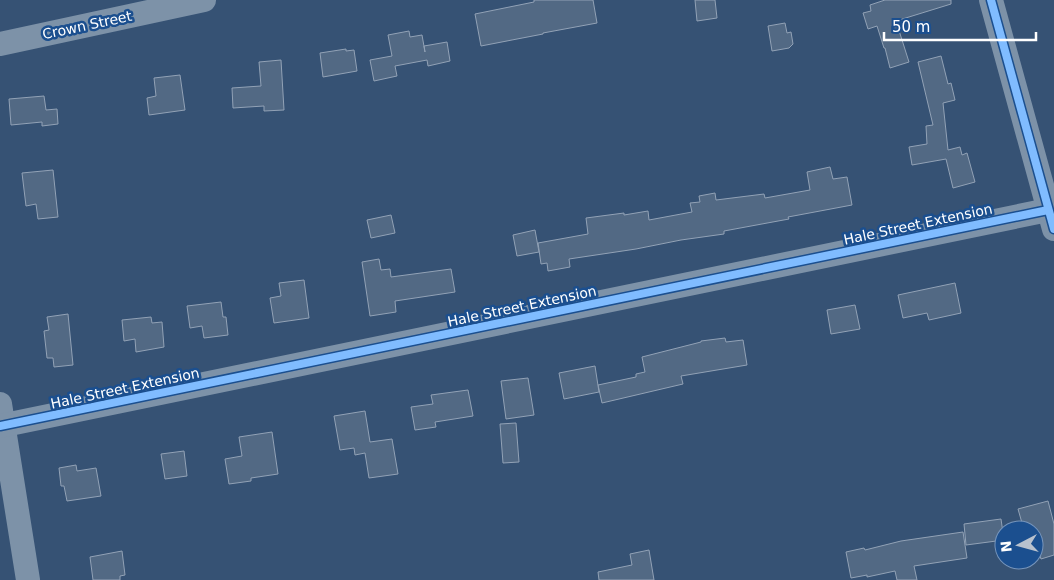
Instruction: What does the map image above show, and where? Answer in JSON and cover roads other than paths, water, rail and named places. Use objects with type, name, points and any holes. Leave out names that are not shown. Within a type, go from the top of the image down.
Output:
[{"type":"street","name":"Crown Street","points":[[0,44],[204,0]]},
{"type":"street","points":[[991,0],[1051,219]]},
{"type":"street","name":"Hale Street Extension","points":[[1,419],[1051,219]]},
{"type":"street","points":[[1,419],[28,580]]}]
